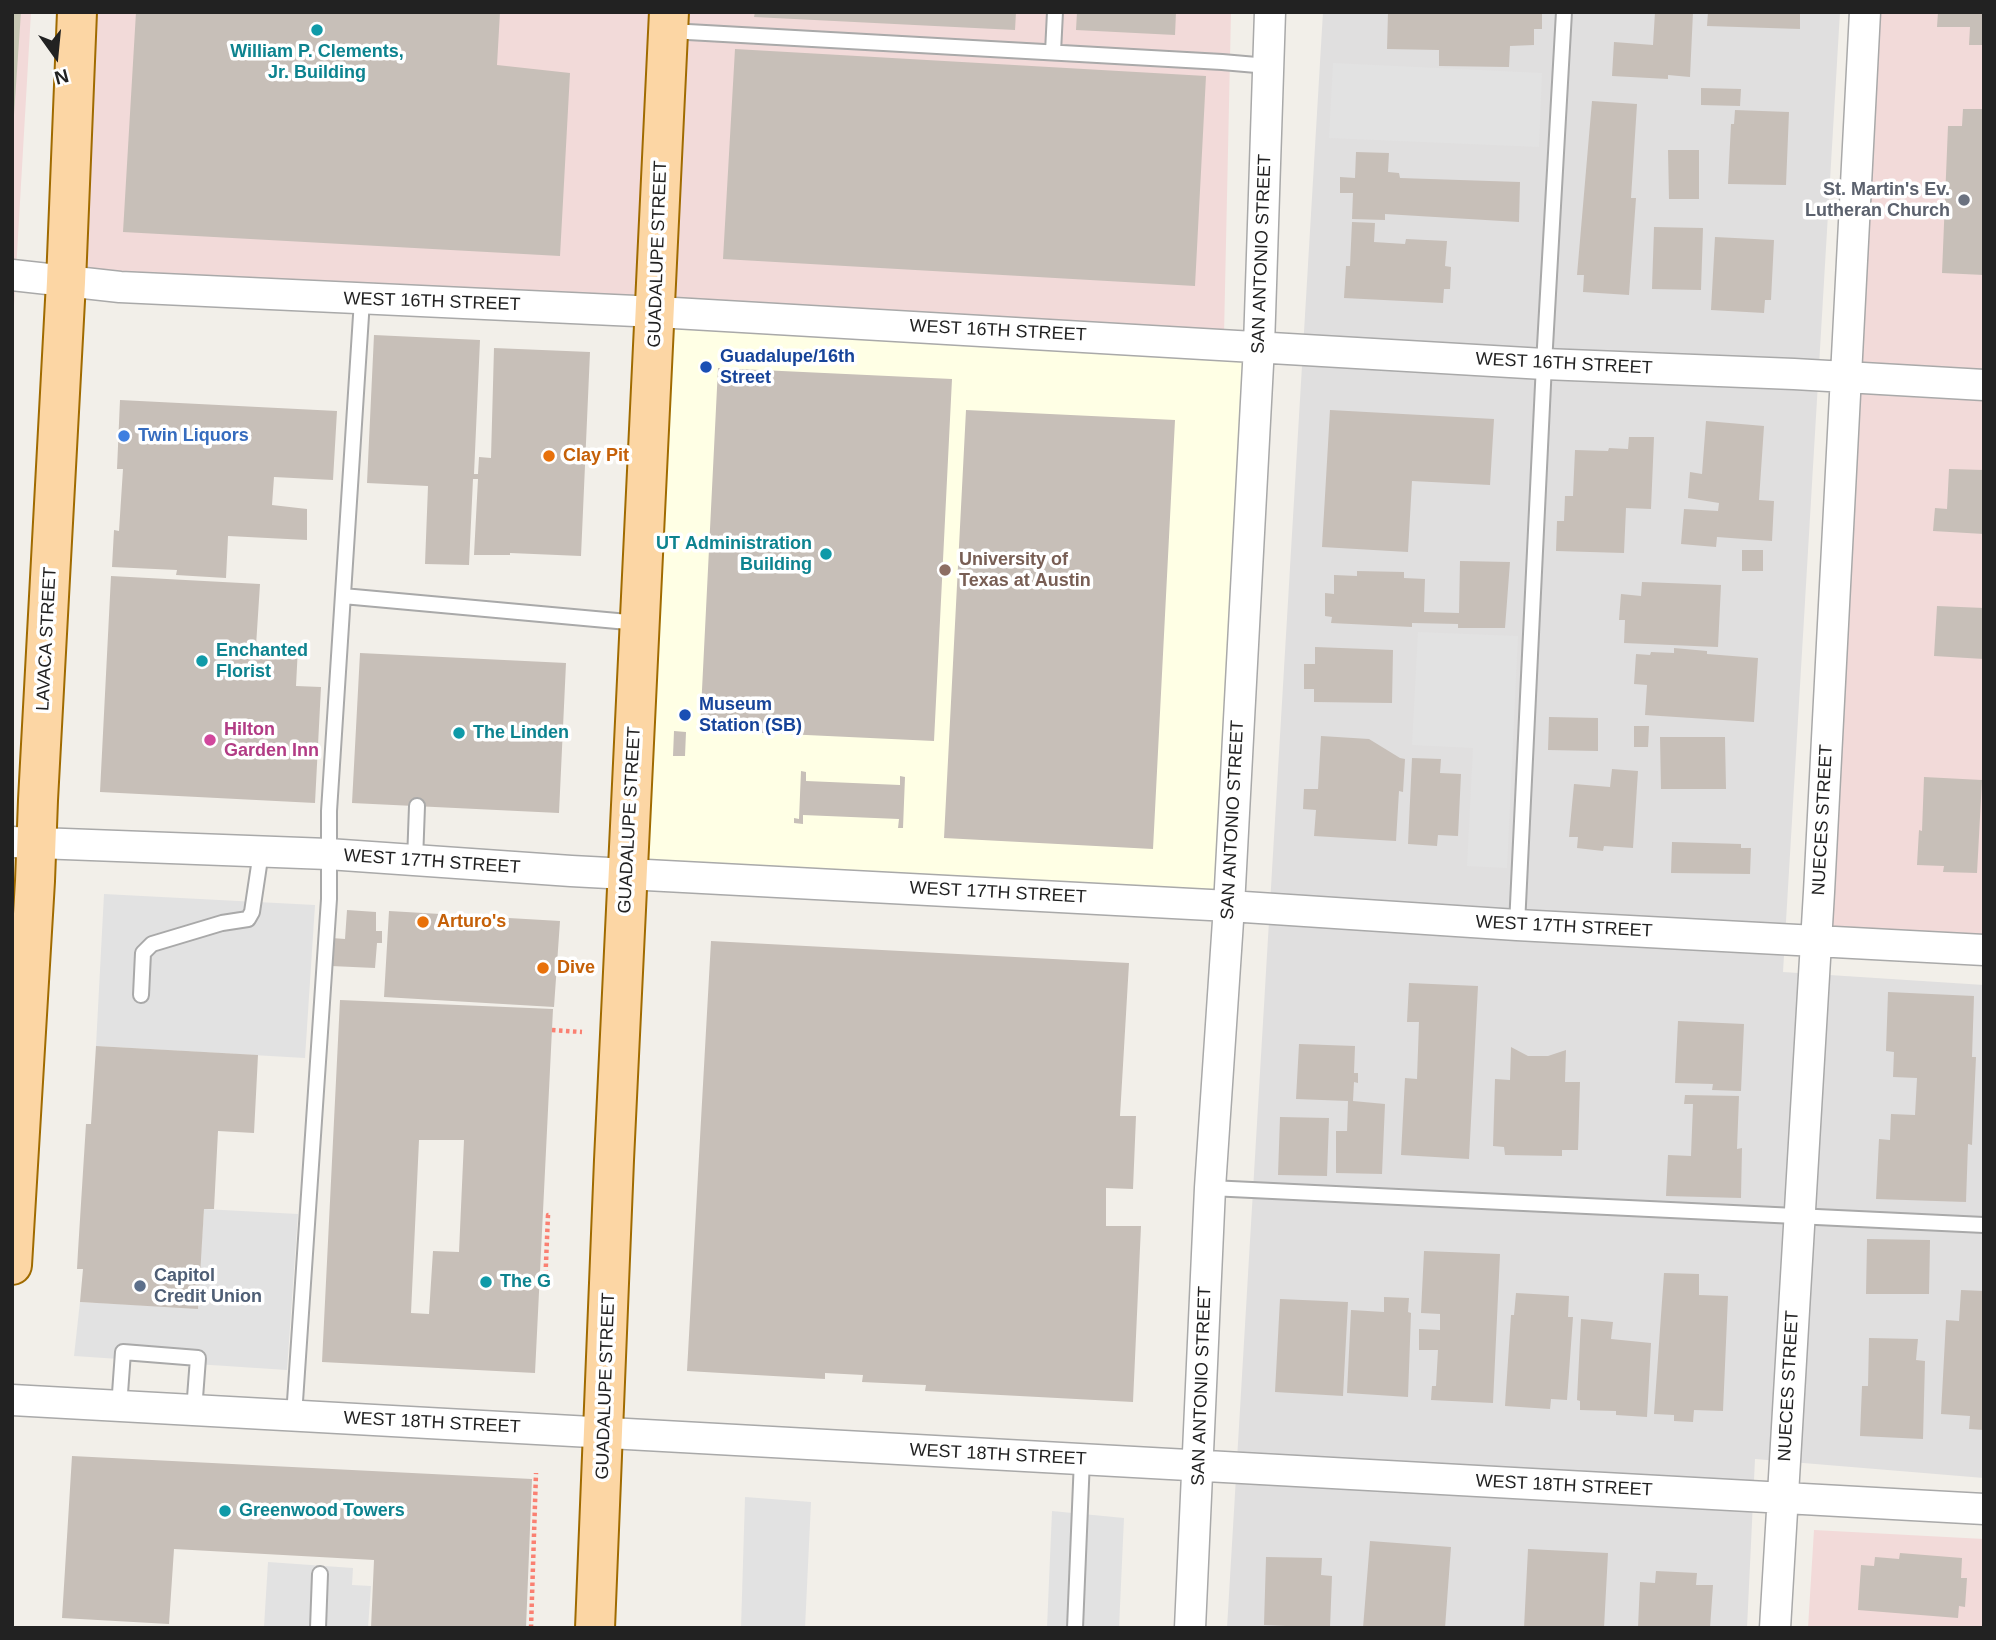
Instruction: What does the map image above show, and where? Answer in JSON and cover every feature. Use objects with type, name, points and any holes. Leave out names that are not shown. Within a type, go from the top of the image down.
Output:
[{"type":"main road","name":"LAVACA STREET","points":[[12,1265],[25,843],[38,800],[66,282],[77,12]]},
{"type":"main road","name":"GUADALUPE STREET","points":[[595,1628],[615,1147],[669,21]]},
{"type":"street","name":"SAN ANTONIO STREET","points":[[1190,1628],[1210,1188],[1229,906],[1259,346],[1270,12]]},
{"type":"street","name":"NUECES STREET","points":[[1775,1628],[1798,1217],[1817,941],[1865,12]]},
{"type":"street","name":"WEST 16TH STREET","points":[[12,275],[120,287],[657,312],[1544,364],[1847,376],[1984,386]]},
{"type":"street","name":"WEST 17TH STREET","points":[[25,843],[328,855],[1984,950]]},
{"type":"street","name":"WEST 18TH STREET","points":[[12,1400],[1984,1509]]},
{"type":"lane","points":[[1054,52],[1055,12]]},
{"type":"lane","points":[[1517,925],[1564,12]]},
{"type":"lane","points":[[669,21],[1268,66]]},
{"type":"lane","points":[[294,1416],[329,899],[328,855],[362,300]]},
{"type":"lane","points":[[343,596],[640,624]]},
{"type":"lane","points":[[415,861],[417,806]]},
{"type":"lane","points":[[141,995],[143,953],[152,944],[222,923],[248,919],[252,912],[261,852]]},
{"type":"lane","points":[[1210,1188],[1984,1225]]},
{"type":"lane","points":[[119,1407],[123,1352],[198,1358],[194,1412]]},
{"type":"lane","points":[[1075,1628],[1082,1459]]},
{"type":"lane","points":[[318,1628],[320,1574]]},
{"type":"path","points":[[552,1030],[577,1032]]},
{"type":"path","points":[[547,1286],[550,1215]]},
{"type":"path","points":[[531,1628],[536,1473]]},
{"type":"shaded area","points":[[12,12],[31,12],[12,340]]},
{"type":"shaded area","points":[[12,12],[21,12],[12,144]]},
{"type":"shaded area","points":[[91,12],[1231,12],[1224,335],[74,276]]},
{"type":"shaded area","points":[[1323,12],[1840,12],[1783,972],[1984,985],[1984,1478],[1755,1459],[1747,1628],[1227,1628]]},
{"type":"shaded area","points":[[1879,12],[1984,12],[1984,953],[1830,941]]},
{"type":"shaded area","points":[[1333,63],[1542,73],[1539,147],[1329,138]]},
{"type":"shaded area","name":"University of Texas at Austin","points":[[657,312],[1259,346],[1229,906],[629,873]]},
{"type":"shaded area","points":[[1418,632],[1518,636],[1507,868],[1467,866],[1473,748],[1412,745]]},
{"type":"shaded area","points":[[104,894],[315,905],[305,1058],[96,1046]]},
{"type":"shaded area","points":[[204,1209],[298,1214],[287,1370],[74,1356],[80,1302],[197,1308]]},
{"type":"shaded area","points":[[745,1497],[811,1502],[805,1628],[741,1628]]},
{"type":"shaded area","points":[[1052,1511],[1124,1518],[1119,1628],[1047,1628]]},
{"type":"shaded area","points":[[1814,1530],[1984,1539],[1984,1628],[1808,1628]]},
{"type":"shaded area","points":[[268,1562],[353,1568],[352,1585],[371,1586],[368,1628],[264,1627]]},
{"type":"building","points":[[136,12],[500,12],[497,65],[570,73],[560,256],[123,232]]},
{"type":"building","points":[[755,12],[1016,12],[1015,30],[754,17]]},
{"type":"building","points":[[1077,12],[1176,12],[1175,35],[1076,30]]},
{"type":"building","points":[[1388,12],[1542,12],[1542,29],[1534,29],[1534,45],[1510,46],[1509,67],[1439,66],[1439,50],[1387,49]]},
{"type":"building","points":[[1655,12],[1693,12],[1690,77],[1668,75],[1668,79],[1612,76],[1614,42],[1653,45]]},
{"type":"building","points":[[1708,12],[1800,12],[1800,29],[1707,26]]},
{"type":"building","points":[[1938,12],[1984,12],[1984,45],[1969,45],[1970,27],[1937,27]]},
{"type":"building","points":[[735,49],[1206,76],[1195,286],[723,259]]},
{"type":"building","points":[[1701,88],[1741,89],[1740,106],[1701,105]]},
{"type":"building","points":[[1592,101],[1637,104],[1631,198],[1636,198],[1629,295],[1583,292],[1584,275],[1577,275]]},
{"type":"building","name":"St. Martin's Ev. Lutheran Church","points":[[1963,109],[1984,109],[1984,275],[1942,273],[1948,126],[1962,126]]},
{"type":"building","points":[[1735,110],[1789,112],[1786,185],[1728,184],[1731,124],[1734,124]]},
{"type":"building","points":[[1668,150],[1699,150],[1699,199],[1669,199]]},
{"type":"building","points":[[1356,152],[1389,153],[1388,172],[1399,173],[1400,178],[1520,182],[1519,222],[1385,214],[1385,220],[1352,219],[1353,193],[1340,193],[1340,177],[1355,178]]},
{"type":"building","points":[[1352,222],[1375,223],[1374,242],[1405,244],[1406,239],[1447,241],[1445,266],[1451,267],[1450,289],[1444,289],[1443,303],[1344,298],[1346,266],[1350,266]]},
{"type":"building","points":[[1654,227],[1703,228],[1701,290],[1652,289]]},
{"type":"building","points":[[1715,237],[1774,240],[1771,300],[1765,300],[1764,313],[1711,310]]},
{"type":"building","points":[[374,335],[480,340],[474,474],[478,474],[479,457],[491,458],[494,348],[590,352],[581,556],[510,553],[474,555],[478,479],[473,479],[469,565],[425,564],[428,486],[367,483]]},
{"type":"building","name":"UT Administration Building","points":[[718,368],[952,379],[934,741],[700,730]]},
{"type":"building","points":[[120,400],[337,411],[333,480],[274,477],[272,505],[307,509],[307,540],[228,536],[226,578],[176,575],[177,570],[112,567],[114,530],[119,531],[123,469],[117,469]]},
{"type":"building","points":[[966,410],[1175,420],[1153,849],[944,838]]},
{"type":"building","points":[[1330,410],[1494,419],[1490,485],[1412,481],[1408,552],[1322,547]]},
{"type":"building","points":[[1706,421],[1764,426],[1759,500],[1774,501],[1772,541],[1717,537],[1716,547],[1681,544],[1684,509],[1718,511],[1719,503],[1688,498],[1690,472],[1702,474]]},
{"type":"building","points":[[1629,437],[1654,437],[1651,509],[1626,508],[1624,553],[1556,551],[1557,521],[1564,521],[1565,496],[1573,496],[1575,450],[1628,449]]},
{"type":"building","points":[[1949,469],[1984,470],[1984,534],[1933,531],[1935,508],[1947,509]]},
{"type":"building","points":[[1742,550],[1763,550],[1763,571],[1742,571]]},
{"type":"building","points":[[1460,561],[1510,562],[1505,628],[1458,628],[1458,624],[1412,623],[1412,627],[1331,623],[1332,617],[1325,616],[1325,593],[1334,594],[1334,575],[1357,576],[1357,571],[1404,572],[1404,578],[1425,579],[1424,612],[1459,613]]},
{"type":"building","name":"Hilton Garden Inn","points":[[111,576],[260,584],[256,646],[298,647],[296,686],[321,687],[315,803],[100,792]]},
{"type":"building","points":[[1642,582],[1721,585],[1718,647],[1624,643],[1625,620],[1619,620],[1621,594],[1641,596]]},
{"type":"building","points":[[1937,606],[1984,608],[1984,659],[1934,656]]},
{"type":"building","points":[[1315,647],[1393,650],[1392,703],[1314,702],[1314,689],[1304,689],[1304,664],[1315,664]]},
{"type":"building","points":[[1674,648],[1758,658],[1754,722],[1645,715],[1647,685],[1634,684],[1636,654],[1674,653]]},
{"type":"building","name":"The Linden","points":[[360,653],[566,663],[559,813],[352,803]]},
{"type":"building","points":[[1549,717],[1598,718],[1598,751],[1548,750]]},
{"type":"building","points":[[1634,726],[1649,726],[1648,747],[1634,747]]},
{"type":"building","points":[[674,731],[686,732],[685,756],[673,756]]},
{"type":"building","points":[[1321,736],[1369,739],[1405,759],[1403,792],[1399,791],[1396,841],[1314,836],[1316,810],[1303,809],[1304,789],[1318,789]]},
{"type":"building","points":[[1660,737],[1725,737],[1726,789],[1661,789]]},
{"type":"building","points":[[1412,758],[1441,759],[1440,773],[1461,774],[1458,836],[1438,835],[1437,846],[1408,844]]},
{"type":"building","points":[[1612,769],[1638,771],[1633,848],[1604,846],[1603,851],[1577,848],[1578,837],[1569,837],[1574,784],[1610,787]]},
{"type":"building","points":[[801,771],[806,772],[806,781],[900,785],[900,776],[905,777],[903,828],[898,828],[899,819],[803,815],[803,824],[794,823],[794,818],[799,819]]},
{"type":"building","points":[[1924,777],[1982,780],[1977,873],[1943,872],[1944,866],[1917,865],[1919,830],[1922,831]]},
{"type":"building","points":[[1672,842],[1741,844],[1741,848],[1751,848],[1750,874],[1671,873]]},
{"type":"building","points":[[347,910],[376,912],[376,931],[382,931],[382,943],[377,943],[375,968],[331,966],[332,938],[345,939]]},
{"type":"building","points":[[389,911],[560,921],[554,1007],[384,997]]},
{"type":"building","points":[[711,941],[1129,963],[1120,1116],[1136,1116],[1133,1189],[1106,1188],[1106,1226],[1141,1226],[1133,1402],[925,1391],[926,1385],[862,1382],[863,1375],[825,1373],[825,1379],[687,1371]]},
{"type":"building","points":[[1409,983],[1478,986],[1469,1159],[1401,1155],[1405,1078],[1417,1079],[1419,1022],[1407,1022]]},
{"type":"building","points":[[1888,992],[1974,996],[1972,1057],[1976,1057],[1966,1202],[1876,1199],[1879,1139],[1890,1140],[1891,1114],[1915,1115],[1917,1078],[1893,1077],[1894,1052],[1886,1051]]},
{"type":"building","points":[[340,1000],[553,1009],[535,1373],[322,1362]],"holes":[[[419,1140],[464,1140],[459,1252],[433,1251],[429,1314],[411,1313]]]},
{"type":"building","points":[[1678,1021],[1744,1024],[1741,1091],[1712,1090],[1713,1084],[1675,1083]]},
{"type":"building","points":[[1299,1044],[1355,1046],[1354,1073],[1358,1073],[1358,1083],[1354,1082],[1353,1101],[1385,1104],[1382,1174],[1336,1173],[1336,1131],[1347,1131],[1348,1101],[1296,1099]]},
{"type":"building","points":[[96,1046],[258,1055],[254,1133],[218,1131],[214,1209],[204,1209],[198,1309],[80,1302],[83,1269],[77,1269],[78,1251],[86,1124],[91,1124]]},
{"type":"building","points":[[1511,1047],[1528,1056],[1548,1056],[1566,1050],[1565,1082],[1580,1082],[1578,1150],[1562,1150],[1562,1156],[1505,1155],[1504,1147],[1493,1146],[1495,1079],[1510,1080]]},
{"type":"building","points":[[1685,1095],[1739,1096],[1737,1149],[1742,1148],[1741,1198],[1666,1196],[1668,1155],[1691,1156],[1693,1104],[1684,1104]]},
{"type":"building","points":[[1280,1117],[1329,1118],[1327,1176],[1278,1175]]},
{"type":"building","points":[[1867,1239],[1930,1240],[1929,1294],[1866,1294]]},
{"type":"building","points":[[1424,1251],[1500,1254],[1493,1403],[1431,1400],[1432,1386],[1436,1386],[1438,1350],[1419,1350],[1419,1329],[1440,1330],[1440,1314],[1421,1313]]},
{"type":"building","points":[[1664,1273],[1699,1274],[1699,1295],[1728,1296],[1723,1411],[1694,1410],[1693,1422],[1674,1421],[1674,1415],[1654,1414]]},
{"type":"building","points":[[1961,1290],[1984,1291],[1984,1430],[1969,1429],[1970,1416],[1941,1414],[1946,1320],[1959,1321]]},
{"type":"building","points":[[1516,1293],[1569,1296],[1568,1317],[1573,1317],[1567,1400],[1551,1399],[1550,1409],[1505,1406],[1511,1315],[1514,1315]]},
{"type":"building","points":[[1384,1297],[1409,1298],[1408,1312],[1411,1313],[1408,1397],[1347,1393],[1351,1310],[1384,1312]]},
{"type":"building","points":[[1280,1299],[1348,1302],[1343,1396],[1275,1392]]},
{"type":"building","points":[[1581,1319],[1613,1322],[1611,1339],[1651,1343],[1647,1417],[1616,1415],[1616,1411],[1580,1410],[1580,1401],[1577,1400]]},
{"type":"building","points":[[1869,1338],[1918,1339],[1916,1360],[1925,1361],[1923,1439],[1860,1436],[1862,1386],[1868,1386]]},
{"type":"building","name":"Greenwood Towers","points":[[72,1456],[532,1479],[526,1628],[371,1628],[374,1560],[174,1549],[169,1624],[62,1618]]},
{"type":"building","points":[[1370,1541],[1451,1547],[1445,1628],[1363,1628]]},
{"type":"building","points":[[1528,1549],[1608,1553],[1604,1628],[1524,1628]]},
{"type":"building","points":[[1900,1553],[1962,1558],[1961,1578],[1967,1578],[1965,1607],[1959,1606],[1958,1618],[1858,1610],[1861,1565],[1874,1566],[1875,1557],[1899,1559]]},
{"type":"building","points":[[1266,1557],[1322,1558],[1321,1575],[1332,1576],[1330,1628],[1264,1625]]},
{"type":"building","points":[[1656,1571],[1697,1573],[1696,1585],[1713,1585],[1710,1628],[1638,1628],[1640,1582],[1655,1583]]},
{"type":"place","name":"William P. Clements, Jr. Building","points":[[317,30]]},
{"type":"place","name":"St. Martin's Ev. Lutheran Church","points":[[1964,200]]},
{"type":"place","name":"Guadalupe/16th Street","points":[[706,367]]},
{"type":"place","name":"Twin Liquors","points":[[124,436]]},
{"type":"place","name":"Clay Pit","points":[[549,456]]},
{"type":"place","name":"UT Administration Building","points":[[826,554]]},
{"type":"place","name":"University of Texas at Austin","points":[[945,570]]},
{"type":"place","name":"Enchanted Florist","points":[[202,661]]},
{"type":"place","name":"Museum Station (SB)","points":[[685,715]]},
{"type":"place","name":"The Linden","points":[[459,733]]},
{"type":"place","name":"Hilton Garden Inn","points":[[210,740]]},
{"type":"place","name":"Arturo's","points":[[423,922]]},
{"type":"place","name":"Dive","points":[[543,968]]},
{"type":"place","name":"The G","points":[[486,1282]]},
{"type":"place","name":"Capitol Credit Union","points":[[140,1286]]},
{"type":"place","name":"Greenwood Towers","points":[[225,1511]]}]
